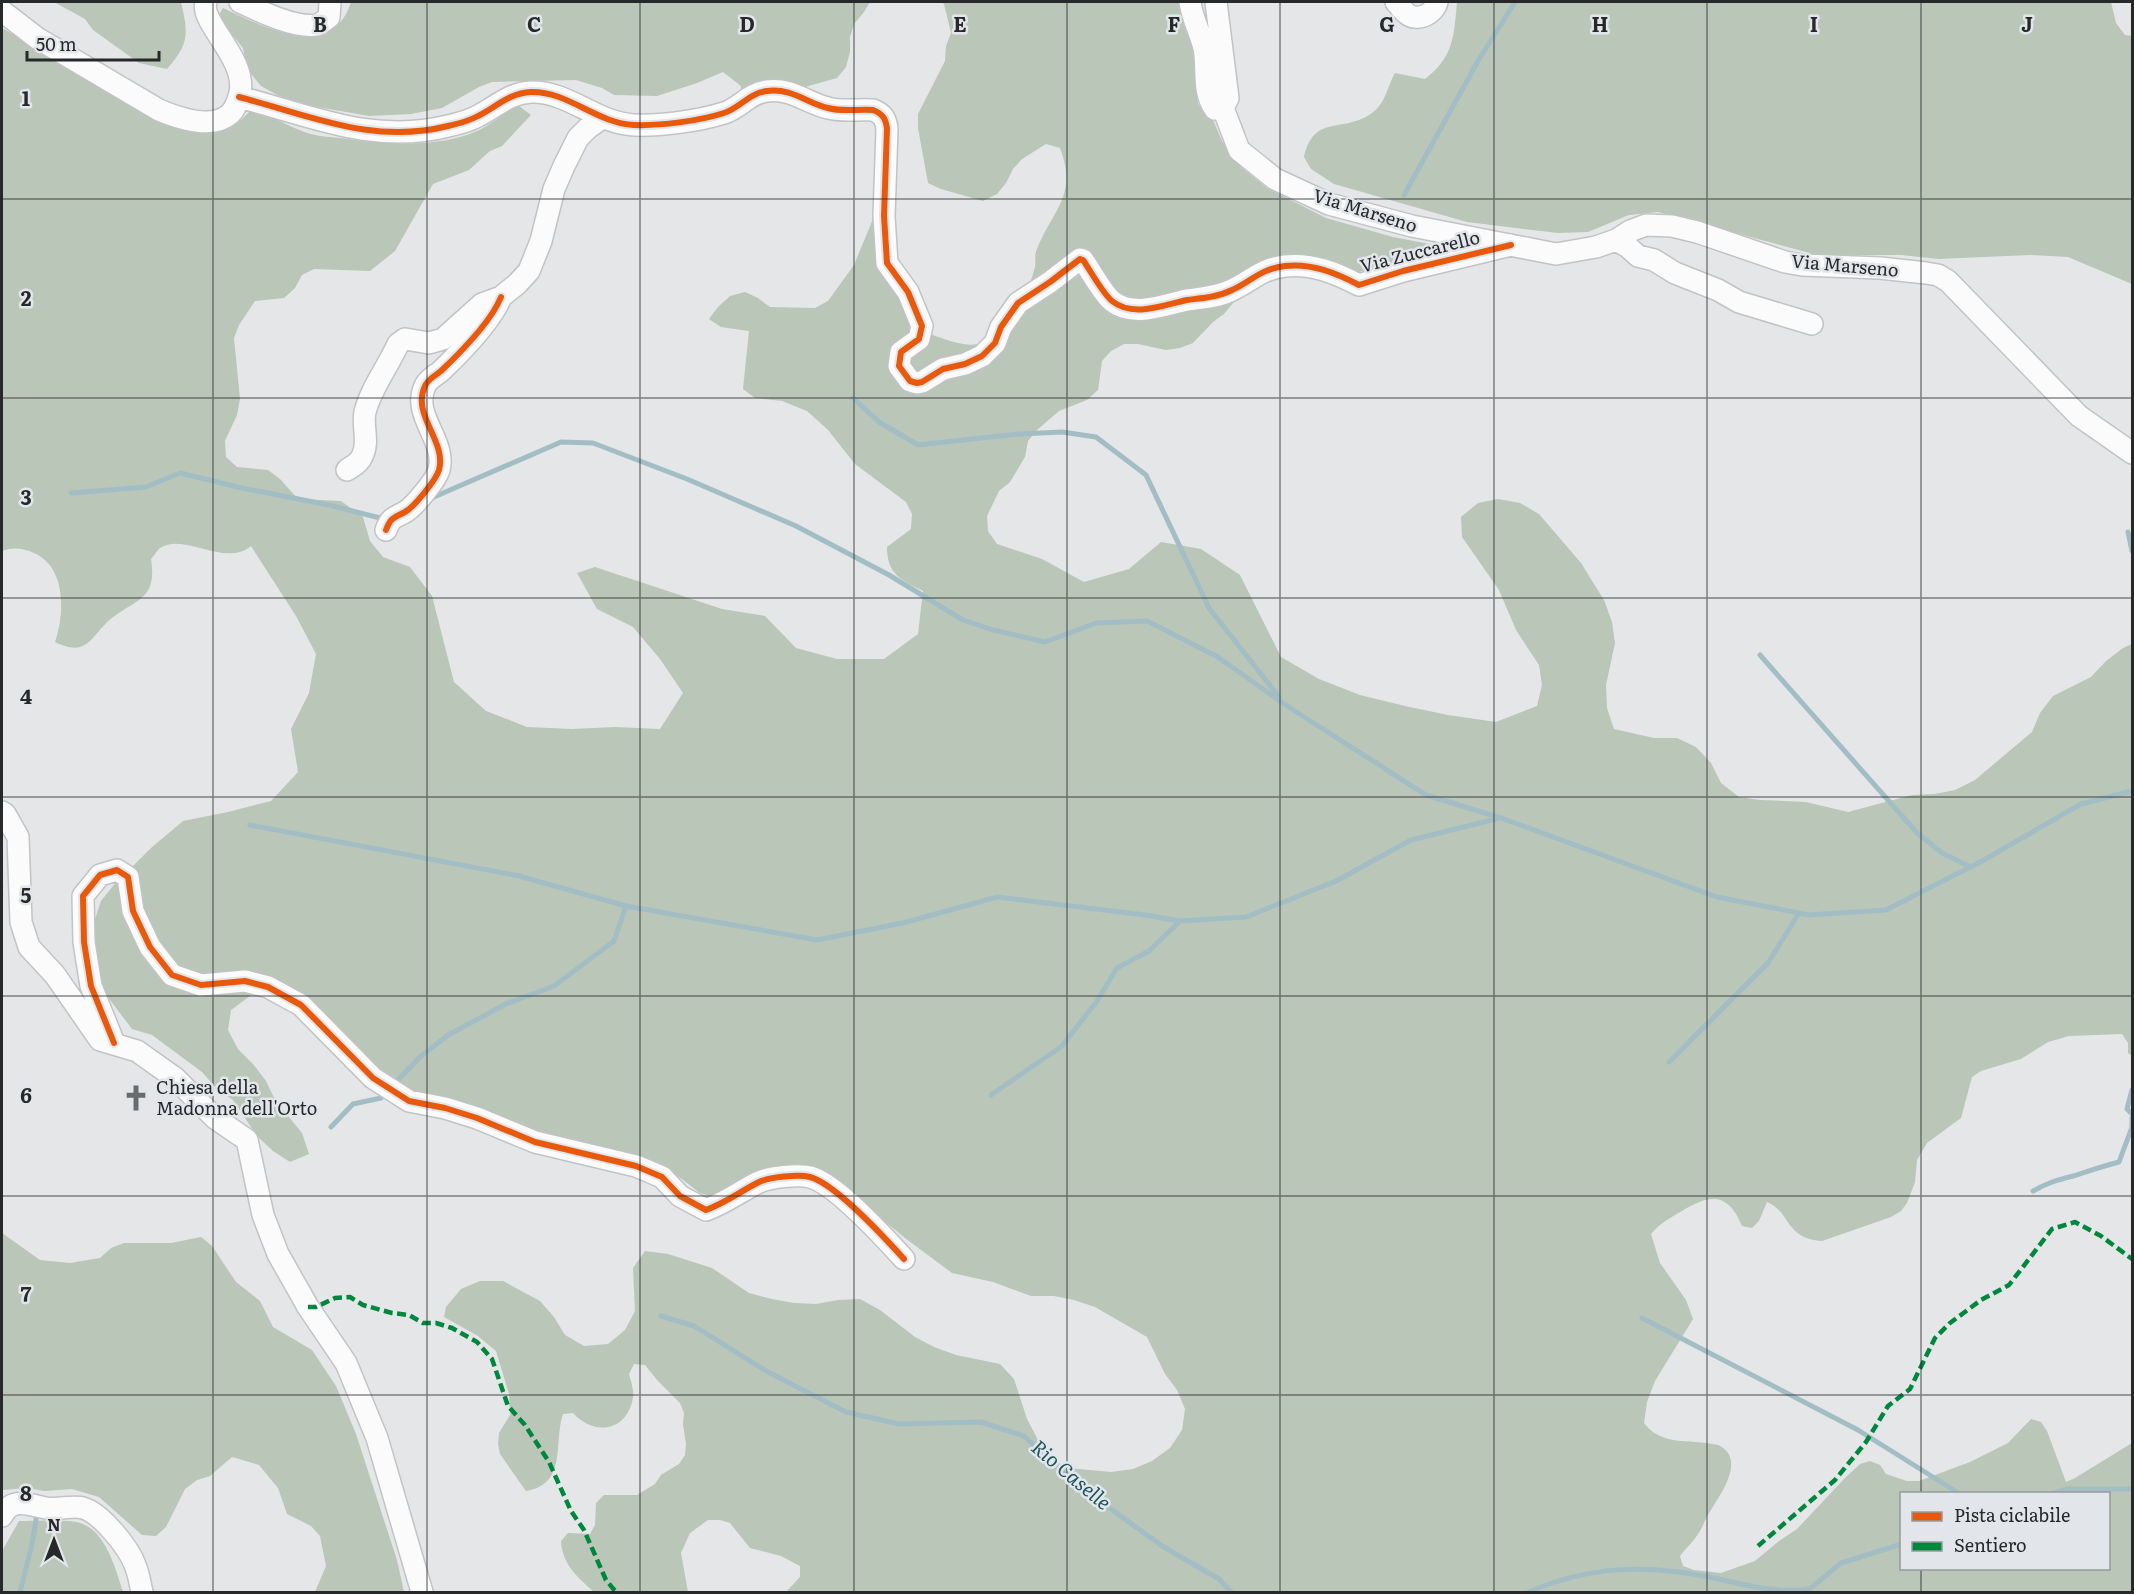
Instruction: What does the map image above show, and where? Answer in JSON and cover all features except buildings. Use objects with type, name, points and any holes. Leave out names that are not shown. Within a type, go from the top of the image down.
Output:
[{"type":"street","points":[[2,11],[37,38],[159,110],[181,119],[203,121],[228,116],[236,107],[242,85],[239,72],[219,33],[207,18],[206,2]]},
{"type":"street","points":[[240,2],[276,18],[306,25],[318,25],[329,17],[330,2]]},
{"type":"street","points":[[1190,2],[1192,15],[1204,48],[1208,100],[1215,109],[1223,108],[1228,98],[1216,2]]},
{"type":"street","points":[[1396,2],[1405,13],[1416,17],[1427,15],[1436,7],[1437,2]]},
{"type":"street","name":"Via Zuccarello","points":[[239,97],[313,120],[365,130],[411,132],[447,126],[477,117],[510,96],[532,92],[565,99],[602,118],[623,124],[657,124],[726,113],[756,93],[776,91],[802,97],[830,109],[873,110],[884,117],[887,129],[885,216],[887,263],[908,292],[922,326],[919,339],[903,349],[899,357],[901,371],[910,381],[916,383],[922,382],[943,369],[965,364],[982,356],[995,343],[1001,327],[1018,303],[1080,259],[1083,260],[1111,301],[1132,309],[1157,308],[1218,295],[1233,290],[1251,277],[1269,269],[1286,266],[1312,267],[1335,272],[1359,285],[1403,271],[1511,245]]},
{"type":"street","name":"Via Marseno","points":[[1223,108],[1239,150],[1275,179],[1329,204],[1412,226],[1556,254],[1616,240],[1646,225],[1672,226],[1697,232],[1785,262],[1802,265],[1880,268],[1938,275],[1948,281],[2079,416],[2133,453]]},
{"type":"street","points":[[726,113],[747,115]]},
{"type":"street","points":[[347,470],[358,463],[363,456],[366,445],[364,415],[367,405],[398,344],[405,339],[429,343],[444,339],[482,304],[501,297],[517,284],[528,271],[541,241],[554,189],[578,138],[602,118]]},
{"type":"street","points":[[1616,240],[1638,256],[1654,260],[1675,273],[1718,290],[1739,302],[1812,324]]},
{"type":"street","points":[[386,530],[389,521],[396,515],[406,512],[432,482],[438,471],[437,445],[428,425],[423,405],[422,393],[426,384],[494,313],[501,297]]},
{"type":"street","points":[[2,812],[18,837],[21,922],[29,947],[56,975],[100,1040],[137,1051],[175,1077],[214,1118],[247,1140],[264,1215],[278,1254],[308,1307],[346,1363],[377,1438],[422,1593]]},
{"type":"street","points":[[114,1043],[91,986],[84,942],[83,896],[100,875],[117,870],[128,877],[133,911],[150,947],[172,975],[201,985],[245,981],[268,987],[301,1005],[373,1078],[409,1101],[445,1108],[477,1118],[535,1142],[636,1166],[662,1177],[680,1196],[706,1210],[726,1203],[761,1181],[780,1177],[809,1176],[831,1188],[878,1231],[904,1259]]},
{"type":"street","points":[[2,1516],[4,1511],[15,1503],[29,1503],[48,1508],[82,1507],[98,1516],[135,1564],[142,1593]]},
{"type":"green space","points":[[54,2],[181,2],[186,30],[183,45],[167,69],[139,63],[93,30],[85,19]]},
{"type":"green space","points":[[351,2],[870,2],[854,24],[846,67],[837,78],[794,90],[783,98],[754,105],[740,100],[741,86],[723,72],[657,96],[614,95],[602,88],[576,80],[492,82],[442,108],[411,114],[369,116],[306,105],[279,96],[261,86],[247,69],[243,48],[221,21],[219,15],[223,8],[275,30],[294,35],[312,35],[328,31],[342,21]]},
{"type":"green space","points":[[941,2],[1183,2],[1194,44],[1198,104],[1213,120],[1222,141],[1241,167],[1267,188],[1326,218],[1393,237],[1461,250],[1362,271],[1336,282],[1317,272],[1274,275],[1239,296],[1224,314],[1193,343],[1166,350],[1138,344],[1124,344],[1111,351],[1102,361],[1098,390],[1087,400],[1059,411],[1028,441],[1025,457],[1010,482],[999,491],[987,516],[988,531],[997,544],[1042,559],[1084,582],[1129,569],[1161,542],[1201,549],[1240,575],[1281,657],[1319,679],[1360,695],[1448,715],[1496,722],[1537,706],[1542,685],[1539,665],[1516,630],[1499,590],[1462,537],[1461,517],[1478,503],[1498,499],[1520,503],[1539,514],[1581,563],[1604,600],[1612,622],[1615,643],[1606,685],[1607,708],[1614,729],[1654,738],[1677,738],[1696,747],[1711,763],[1721,783],[1739,797],[1806,802],[1848,812],[1912,795],[1955,790],[1975,780],[2032,732],[2040,713],[2053,696],[2091,677],[2106,661],[2132,644],[2132,1056],[2128,1053],[2128,1043],[2122,1034],[2069,1036],[2048,1042],[2021,1059],[1981,1071],[1972,1077],[1961,1118],[1927,1143],[1917,1160],[1915,1182],[1907,1203],[1901,1211],[1891,1217],[1822,1241],[1801,1235],[1775,1206],[1767,1202],[1759,1221],[1752,1228],[1742,1226],[1731,1207],[1717,1199],[1701,1201],[1669,1218],[1651,1234],[1660,1263],[1686,1300],[1693,1319],[1655,1381],[1647,1402],[1644,1423],[1657,1435],[1665,1438],[1717,1445],[1727,1452],[1731,1460],[1731,1468],[1725,1487],[1698,1534],[1680,1556],[1683,1566],[1694,1570],[1721,1573],[1755,1561],[1797,1529],[1860,1464],[1870,1461],[1880,1465],[1886,1474],[1907,1481],[1919,1481],[1970,1462],[2008,1443],[2031,1419],[2041,1422],[2047,1431],[2066,1482],[2132,1443],[2132,1592],[786,1592],[800,1577],[800,1566],[781,1556],[750,1548],[730,1523],[708,1520],[690,1533],[681,1553],[688,1592],[594,1592],[568,1564],[561,1541],[568,1533],[590,1534],[595,1525],[596,1503],[604,1495],[637,1495],[655,1484],[661,1475],[679,1464],[685,1455],[684,1413],[680,1403],[645,1365],[634,1364],[629,1374],[633,1397],[625,1417],[609,1427],[600,1427],[582,1421],[573,1413],[563,1414],[554,1471],[539,1487],[526,1491],[500,1454],[499,1433],[510,1415],[509,1394],[496,1351],[478,1336],[444,1317],[446,1307],[461,1289],[480,1281],[503,1281],[540,1301],[554,1317],[565,1335],[584,1346],[608,1344],[625,1330],[635,1311],[633,1268],[645,1251],[668,1254],[712,1268],[749,1293],[772,1299],[816,1304],[860,1299],[880,1310],[915,1337],[934,1347],[956,1355],[1000,1364],[1014,1379],[1027,1419],[1047,1457],[1068,1468],[1111,1472],[1133,1469],[1152,1461],[1170,1448],[1182,1430],[1185,1409],[1147,1337],[1095,1307],[1074,1300],[1054,1296],[1031,1296],[993,1282],[952,1273],[905,1238],[825,1172],[801,1165],[766,1168],[740,1185],[710,1196],[700,1193],[657,1162],[556,1140],[406,1088],[381,1072],[270,981],[231,1010],[228,1030],[238,1049],[266,1081],[275,1100],[302,1133],[309,1154],[290,1162],[273,1151],[257,1136],[233,1100],[216,1088],[202,1072],[152,1035],[132,1029],[104,992],[94,943],[94,922],[101,901],[151,848],[183,821],[271,801],[298,772],[291,729],[309,693],[316,654],[296,616],[251,546],[240,552],[229,553],[181,544],[170,544],[160,548],[151,559],[151,582],[144,596],[113,617],[88,642],[75,648],[55,642],[61,605],[57,580],[52,569],[44,560],[30,551],[14,549],[2,551],[2,28],[180,128],[227,127],[241,120],[251,110],[316,135],[383,143],[422,143],[459,137],[476,131],[494,121],[512,105],[519,106],[531,115],[502,146],[490,151],[469,170],[433,184],[395,251],[370,271],[314,269],[302,275],[295,288],[284,298],[255,301],[239,325],[234,338],[240,399],[237,415],[225,441],[226,457],[237,467],[268,470],[280,479],[298,499],[341,501],[363,517],[370,541],[383,557],[410,567],[432,596],[454,682],[486,711],[527,727],[572,729],[615,727],[660,729],[683,693],[660,659],[633,627],[597,609],[577,573],[595,567],[722,609],[765,616],[796,648],[837,659],[884,659],[918,634],[923,591],[897,575],[890,564],[887,547],[911,529],[912,514],[906,502],[855,464],[828,430],[807,411],[782,401],[755,398],[743,389],[749,331],[721,327],[709,319],[730,296],[745,292],[770,307],[815,308],[828,301],[854,265],[875,214],[912,327],[945,339],[971,345],[992,338],[1013,322],[1034,272],[1036,251],[1065,191],[1065,164],[1060,148],[1046,144],[1022,159],[997,194],[983,201],[928,183],[918,128],[918,114],[945,61],[946,46],[951,33],[944,4]]},
{"type":"green space","points":[[1457,2],[2111,2],[2116,23],[2125,35],[2132,36],[2132,284],[2068,257],[2030,255],[1938,259],[1901,255],[1817,255],[1658,212],[1629,215],[1588,232],[1558,233],[1467,222],[1334,184],[1311,169],[1304,157],[1309,143],[1322,129],[1351,123],[1372,113],[1383,100],[1395,73],[1425,79],[1435,71],[1451,45]]},
{"type":"green space","points":[[2,1233],[40,1260],[70,1263],[100,1258],[111,1248],[124,1243],[171,1243],[201,1237],[212,1246],[236,1282],[260,1301],[273,1327],[312,1350],[336,1386],[356,1434],[397,1560],[404,1592],[315,1592],[326,1566],[320,1536],[311,1526],[287,1514],[278,1488],[259,1465],[232,1457],[210,1476],[197,1480],[185,1489],[166,1527],[156,1536],[142,1535],[99,1497],[72,1489],[2,1490]]},
{"type":"green space","points":[[19,1521],[68,1521],[89,1527],[97,1534],[109,1552],[123,1592],[2,1592],[2,1551]]},
{"type":"waterway","points":[[1404,195],[1478,61],[1515,2]]},
{"type":"waterway","points":[[853,398],[879,422],[918,445],[1019,434],[1062,432],[1096,437],[1146,475],[1209,608],[1279,697]]},
{"type":"waterway","points":[[427,500],[561,442],[593,443],[687,479],[796,526],[889,575],[963,620],[993,630],[1045,642],[1096,623],[1147,621],[1218,657],[1284,704],[1426,795],[1501,818],[1717,897],[1809,915],[1886,910],[1982,861],[2081,804],[2132,791]]},
{"type":"waterway","points":[[71,493],[146,487],[180,473],[380,518],[385,515]]},
{"type":"waterway","points":[[2128,532],[2132,551]]},
{"type":"waterway","points":[[1760,655],[1917,833],[1942,853],[1971,867]]},
{"type":"waterway","points":[[250,825],[519,876],[626,906],[817,940],[903,923],[997,897],[1180,921],[1246,917],[1336,881],[1411,840],[1500,818]]},
{"type":"waterway","points":[[394,1084],[420,1057],[448,1035],[506,1004],[554,986],[614,941],[626,906]]},
{"type":"waterway","points":[[1669,1062],[1768,963],[1799,913]]},
{"type":"waterway","points":[[991,1095],[1062,1046],[1097,1001],[1117,968],[1149,951],[1180,921]]},
{"type":"waterway","points":[[2132,1090],[2127,1109],[2132,1114]]},
{"type":"waterway","points":[[331,1127],[353,1104],[381,1098],[386,1093]]},
{"type":"waterway","points":[[2033,1191],[2057,1180],[2119,1162],[2132,1127],[2132,1118]]},
{"type":"waterway","name":"Rio Caselle","points":[[661,1316],[694,1326],[768,1372],[846,1412],[899,1424],[981,1422],[1024,1436],[1071,1480],[1162,1546],[1219,1579],[1231,1592]]},
{"type":"waterway","points":[[1642,1318],[1858,1430],[1957,1492]]},
{"type":"waterway","name":"Rio Caselle","points":[[2057,1492],[2066,1489],[2132,1489]]},
{"type":"waterway","points":[[20,1592],[37,1514]]},
{"type":"waterway","name":"Rio Caselle","points":[[1806,1592],[1841,1563],[1900,1545]]},
{"type":"waterway","name":"Rio Caselle","points":[[1529,1592],[1551,1583],[1595,1572],[1640,1569],[1686,1573],[1771,1589],[1808,1589]]},
{"type":"marked path","points":[[1758,1546],[1835,1480],[1866,1442],[1888,1406],[1910,1389],[1935,1338],[1950,1323],[1981,1300],[2009,1285],[2052,1229],[2075,1222],[2101,1236],[2132,1259]]},
{"type":"marked path","points":[[308,1307],[316,1307],[335,1298],[350,1297],[363,1305],[409,1315],[423,1323],[436,1323],[452,1328],[477,1342],[492,1359],[508,1406],[525,1425],[549,1462],[571,1511],[584,1530],[606,1580],[616,1592]]},
{"type":"cycle path","points":[[239,97],[342,125],[393,132],[420,131],[459,123],[478,116],[509,98],[531,92],[557,96],[607,119],[634,125],[656,125],[714,116],[730,111],[755,95],[767,91],[792,94],[833,109],[873,110],[883,117],[887,129],[884,216],[887,263],[908,292],[922,326],[919,339],[901,352],[899,366],[910,381],[917,383],[943,369],[965,364],[982,356],[995,343],[1001,327],[1018,303],[1080,259],[1112,301],[1129,309],[1149,309],[1221,294],[1263,273],[1285,266],[1305,266],[1324,270],[1359,285],[1403,271],[1511,245]]},
{"type":"cycle path","points":[[386,530],[391,520],[405,512],[419,499],[439,470],[438,449],[422,407],[425,386],[475,336],[501,297]]},
{"type":"cycle path","points":[[114,1043],[91,986],[84,942],[83,896],[100,875],[117,870],[128,877],[133,911],[150,947],[172,975],[201,985],[245,981],[268,987],[301,1005],[373,1078],[409,1101],[445,1108],[477,1118],[535,1142],[636,1166],[662,1177],[680,1196],[706,1210],[764,1180],[792,1176],[810,1177],[846,1200],[904,1259]]},
{"type":"place","name":"Chiesa della Madonna dell'Orto","points":[[136,1098]]}]
